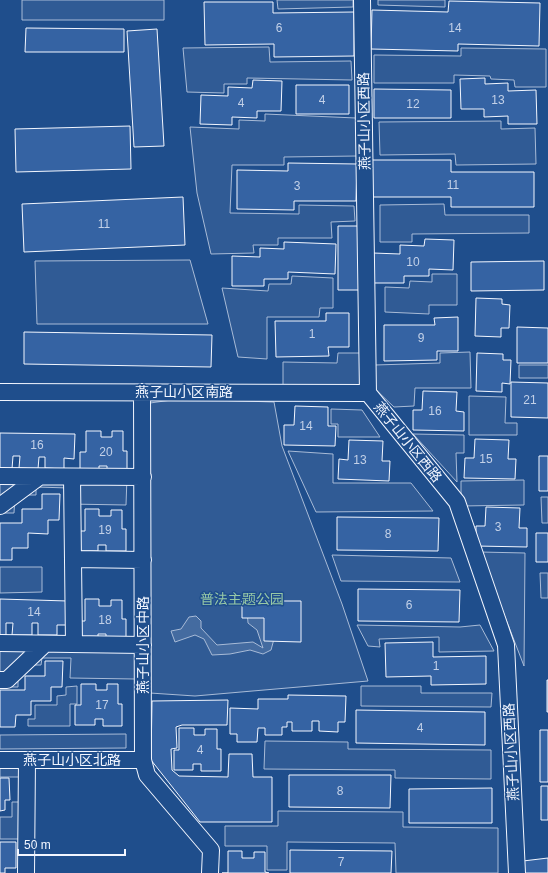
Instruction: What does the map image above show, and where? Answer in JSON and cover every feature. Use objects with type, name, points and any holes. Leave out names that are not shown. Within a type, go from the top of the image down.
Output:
[{"type":"street","name":"燕子山小区西路","points":[[362,0],[368,393],[457,502],[506,645],[517,873]]},
{"type":"street","name":"燕子山小区南路","points":[[0,392],[368,393]]},
{"type":"street","name":"燕子山小区中路","points":[[142,392],[143,760],[147,775],[211,850],[210,873]]},
{"type":"street","points":[[0,476],[143,477]]},
{"type":"street","points":[[0,506],[39,477]]},
{"type":"street","points":[[72,477],[74,644]]},
{"type":"street","points":[[73,559],[143,560]]},
{"type":"street","points":[[0,643],[143,645]]},
{"type":"street","points":[[0,680],[6,680],[46,644]]},
{"type":"street","name":"燕子山小区北路","points":[[0,760],[143,760]]},
{"type":"street","points":[[26,873],[27,760]]},
{"type":"shaded area","points":[[22,0],[164,0],[164,20],[22,20]]},
{"type":"shaded area","points":[[277,0],[353,0],[353,7],[278,9]]},
{"type":"shaded area","points":[[378,0],[445,0],[445,7],[378,5]]},
{"type":"shaded area","points":[[269,47],[270,62],[351,61],[352,80],[247,78],[247,84],[224,84],[224,93],[187,92],[183,48]]},
{"type":"shaded area","points":[[461,48],[546,49],[546,87],[515,87],[514,80],[491,79],[490,76],[454,75],[454,83],[374,83],[374,55],[461,56]]},
{"type":"shaded area","points":[[265,114],[356,118],[357,156],[284,157],[284,165],[232,165],[230,213],[299,214],[299,205],[354,206],[355,221],[331,222],[332,238],[278,238],[278,245],[253,245],[254,253],[211,254],[197,193],[190,127],[239,129],[239,120],[265,121]]},
{"type":"shaded area","points":[[501,121],[501,129],[535,128],[536,164],[456,165],[455,154],[380,155],[379,122]]},
{"type":"shaded area","points":[[444,204],[445,215],[529,215],[529,233],[412,234],[412,242],[380,242],[380,205]]},
{"type":"shaded area","points":[[190,260],[208,324],[37,324],[35,261]]},
{"type":"shaded area","points":[[432,274],[457,274],[457,305],[429,305],[429,314],[385,312],[385,287],[409,288],[410,281],[432,282]]},
{"type":"shaded area","points":[[292,276],[333,278],[333,308],[320,308],[319,317],[267,317],[267,359],[238,357],[222,288],[268,291],[269,284],[291,284]]},
{"type":"shaded area","points":[[470,352],[471,388],[415,388],[414,406],[394,407],[374,388],[375,365],[440,363],[440,353]]},
{"type":"shaded area","points":[[338,353],[362,353],[361,389],[283,388],[283,362],[337,363]]},
{"type":"shaded area","points":[[519,365],[548,365],[548,378],[519,378]]},
{"type":"shaded area","points":[[469,396],[506,397],[505,423],[517,423],[517,435],[469,435]]},
{"type":"shaded area","name":"普法主题公园","points":[[179,399],[274,402],[282,446],[342,604],[368,681],[195,696],[150,693],[150,403]]},
{"type":"shaded area","points":[[331,409],[362,410],[380,437],[338,437],[338,424],[331,424]]},
{"type":"shaded area","points":[[413,434],[464,435],[464,453],[456,453],[457,482]]},
{"type":"shaded area","points":[[288,451],[333,454],[333,483],[411,483],[433,511],[316,512]]},
{"type":"shaded area","points":[[0,476],[127,477],[126,505],[69,504],[69,488],[36,487],[36,495],[15,495],[14,513],[0,513]]},
{"type":"shaded area","points":[[524,480],[524,505],[461,506],[461,481]]},
{"type":"shaded area","points":[[541,497],[548,497],[548,523],[542,523]]},
{"type":"shaded area","points":[[480,552],[525,553],[524,666]]},
{"type":"shaded area","points":[[332,555],[451,558],[460,582],[341,581]]},
{"type":"shaded area","points":[[0,567],[42,567],[42,592],[0,593]]},
{"type":"shaded area","points":[[540,573],[548,573],[548,598],[541,598]]},
{"type":"shaded area","points":[[259,604],[274,639],[271,650],[263,654],[250,650],[230,654],[212,655],[204,639],[195,635],[175,642],[171,631],[181,629],[189,617],[196,616],[201,621],[201,628],[217,645],[253,642],[263,648],[257,630],[248,623],[247,609]]},
{"type":"shaded area","points":[[357,625],[460,627],[480,625],[494,651],[439,652],[439,637],[379,639],[380,647],[368,646]]},
{"type":"shaded area","points":[[0,643],[136,645],[135,679],[70,678],[71,658],[42,658],[41,665],[18,665],[18,687],[0,687]]},
{"type":"shaded area","points":[[77,686],[77,704],[70,704],[70,726],[28,726],[28,719],[35,719],[35,705],[57,705],[57,696],[66,695],[66,687]]},
{"type":"shaded area","points":[[361,686],[421,686],[421,693],[492,693],[491,707],[361,706]]},
{"type":"shaded area","points":[[126,734],[126,748],[0,749],[0,735]]},
{"type":"shaded area","points":[[265,741],[348,742],[348,749],[491,750],[491,779],[395,778],[395,770],[264,769]]},
{"type":"shaded area","points":[[0,763],[19,763],[19,777],[0,777]]},
{"type":"shaded area","points":[[12,802],[19,802],[19,839],[0,839],[0,817],[12,817]]},
{"type":"shaded area","points":[[278,811],[403,812],[403,827],[498,828],[498,873],[396,873],[395,843],[287,842],[287,870],[267,870],[267,846],[225,846],[225,826],[278,826]]},
{"type":"building","points":[[449,1],[540,3],[539,46],[458,44],[458,51],[371,49],[372,10],[448,12]]},
{"type":"building","points":[[204,2],[273,2],[273,13],[354,12],[354,56],[274,57],[274,44],[205,45]]},
{"type":"building","points":[[26,28],[124,29],[124,52],[25,52]]},
{"type":"building","points":[[157,29],[164,146],[134,147],[127,31]]},
{"type":"building","points":[[485,78],[485,84],[508,83],[508,91],[536,90],[537,124],[508,124],[508,116],[484,117],[484,109],[461,109],[460,79]]},
{"type":"building","points":[[253,80],[282,81],[281,111],[257,111],[257,118],[232,117],[232,125],[200,124],[201,95],[228,96],[228,87],[252,88]]},
{"type":"building","points":[[296,85],[349,85],[349,114],[296,114]]},
{"type":"building","points":[[374,89],[451,90],[451,118],[374,118]]},
{"type":"building","points":[[130,126],[131,169],[16,172],[15,129]]},
{"type":"building","points":[[371,160],[451,160],[451,172],[534,172],[534,207],[451,207],[451,197],[371,197]]},
{"type":"building","points":[[288,163],[357,164],[356,201],[294,201],[294,210],[237,209],[237,170],[288,171]]},
{"type":"building","points":[[183,197],[185,245],[24,252],[22,204]]},
{"type":"building","points":[[338,226],[358,226],[359,290],[338,290]]},
{"type":"building","points":[[425,239],[454,240],[453,270],[429,269],[429,276],[404,276],[404,283],[372,283],[373,253],[400,254],[400,245],[424,246]]},
{"type":"building","points":[[284,242],[336,244],[335,274],[288,272],[288,279],[264,279],[264,286],[232,286],[232,256],[260,257],[260,248],[284,249]]},
{"type":"building","points":[[544,261],[544,290],[471,291],[471,262]]},
{"type":"building","points":[[476,298],[502,299],[502,304],[510,305],[509,328],[501,328],[501,337],[475,336]]},
{"type":"building","points":[[326,313],[349,313],[349,347],[328,347],[329,356],[276,357],[275,321],[326,321]]},
{"type":"building","points":[[458,317],[458,351],[437,351],[437,360],[384,361],[384,325],[435,325],[434,318]]},
{"type":"building","points":[[517,327],[548,328],[548,363],[517,363]]},
{"type":"building","points":[[24,332],[212,335],[211,367],[24,364]]},
{"type":"building","points":[[477,353],[503,354],[503,360],[511,360],[510,384],[502,383],[502,392],[476,391]]},
{"type":"building","points":[[511,382],[548,383],[548,418],[511,417]]},
{"type":"building","points":[[423,391],[457,392],[456,411],[464,412],[464,431],[413,430],[413,410],[422,410]]},
{"type":"building","points":[[295,406],[328,407],[328,426],[336,426],[335,446],[284,445],[284,425],[294,425]]},
{"type":"building","points":[[86,431],[101,431],[101,437],[112,437],[112,431],[123,431],[123,451],[127,451],[127,473],[107,473],[107,466],[99,466],[99,472],[80,472],[80,452],[86,452]]},
{"type":"building","points":[[0,433],[75,434],[74,459],[64,458],[64,469],[45,468],[45,457],[39,457],[38,469],[19,468],[20,456],[13,456],[12,469],[0,468]]},
{"type":"building","points":[[475,439],[509,440],[508,459],[516,459],[515,479],[464,478],[465,458],[474,458]]},
{"type":"building","points":[[349,440],[383,441],[382,461],[390,461],[389,481],[338,479],[339,459],[348,460]]},
{"type":"building","points":[[539,456],[548,456],[548,491],[539,491]]},
{"type":"building","points":[[42,494],[60,494],[59,520],[48,520],[48,534],[28,533],[28,548],[12,548],[12,560],[0,560],[0,523],[22,523],[22,509],[42,509]]},
{"type":"building","points":[[486,507],[520,508],[519,528],[527,528],[527,547],[476,546],[476,526],[485,526]]},
{"type":"building","points":[[85,509],[99,509],[99,516],[111,516],[111,510],[122,510],[122,529],[126,529],[126,551],[106,551],[106,545],[98,545],[98,551],[79,551],[79,531],[85,531]]},
{"type":"building","points":[[337,517],[439,518],[438,551],[337,550]]},
{"type":"building","points":[[536,533],[548,533],[548,562],[536,562]]},
{"type":"building","points":[[358,589],[460,590],[459,622],[358,621]]},
{"type":"building","points":[[0,599],[68,601],[67,625],[57,625],[57,635],[38,635],[38,623],[32,623],[32,635],[12,635],[13,623],[6,623],[6,635],[0,635]]},
{"type":"building","points":[[85,599],[99,599],[99,606],[111,606],[111,600],[122,600],[122,619],[126,619],[126,641],[106,641],[106,634],[98,634],[98,641],[79,641],[79,621],[85,621]]},
{"type":"building","points":[[242,601],[301,601],[301,642],[264,641],[264,618],[242,618]]},
{"type":"building","points":[[433,642],[433,657],[486,656],[486,684],[431,685],[431,676],[386,677],[385,643]]},
{"type":"building","points":[[45,661],[63,661],[62,687],[51,687],[51,701],[31,701],[31,715],[16,715],[15,727],[0,727],[0,690],[25,690],[25,676],[45,676]]},
{"type":"building","points":[[548,680],[548,712],[547,712]]},
{"type":"building","points":[[81,684],[96,684],[96,690],[107,690],[107,684],[118,684],[118,704],[122,704],[122,726],[103,726],[103,719],[95,719],[95,725],[75,725],[75,705],[81,705]]},
{"type":"building","points":[[288,695],[346,696],[345,722],[338,722],[338,732],[319,731],[319,721],[312,721],[312,731],[292,731],[292,722],[287,722],[287,727],[282,727],[282,735],[265,735],[265,728],[258,728],[257,742],[237,742],[237,734],[230,734],[230,708],[258,709],[258,699],[288,699]]},
{"type":"building","points":[[228,700],[227,725],[182,725],[176,727],[177,748],[171,749],[172,770],[179,776],[228,777],[229,754],[252,754],[253,777],[272,777],[272,822],[200,822],[151,760],[152,701]]},
{"type":"building","points":[[356,710],[485,712],[485,745],[356,743]]},
{"type":"building","points":[[179,728],[194,728],[194,735],[205,735],[205,729],[217,729],[217,749],[221,749],[221,771],[201,771],[201,764],[193,764],[193,770],[174,770],[174,750],[179,750]]},
{"type":"building","points":[[540,730],[548,730],[548,782],[540,782]]},
{"type":"building","points":[[289,775],[391,775],[390,808],[289,807]]},
{"type":"building","points":[[0,778],[9,778],[10,800],[5,800],[5,810],[0,811]]},
{"type":"building","points":[[541,786],[548,786],[548,820],[541,820]]},
{"type":"building","points":[[492,788],[492,823],[409,823],[409,789]]},
{"type":"building","points":[[0,842],[16,842],[16,868],[5,868],[5,873],[0,873]]},
{"type":"building","points":[[290,850],[392,851],[391,873],[290,873]]},
{"type":"building","points":[[228,851],[242,851],[242,858],[254,858],[254,852],[265,852],[265,872],[269,873],[228,873]]},
{"type":"building","points":[[548,858],[548,873],[524,873],[523,861]]}]
